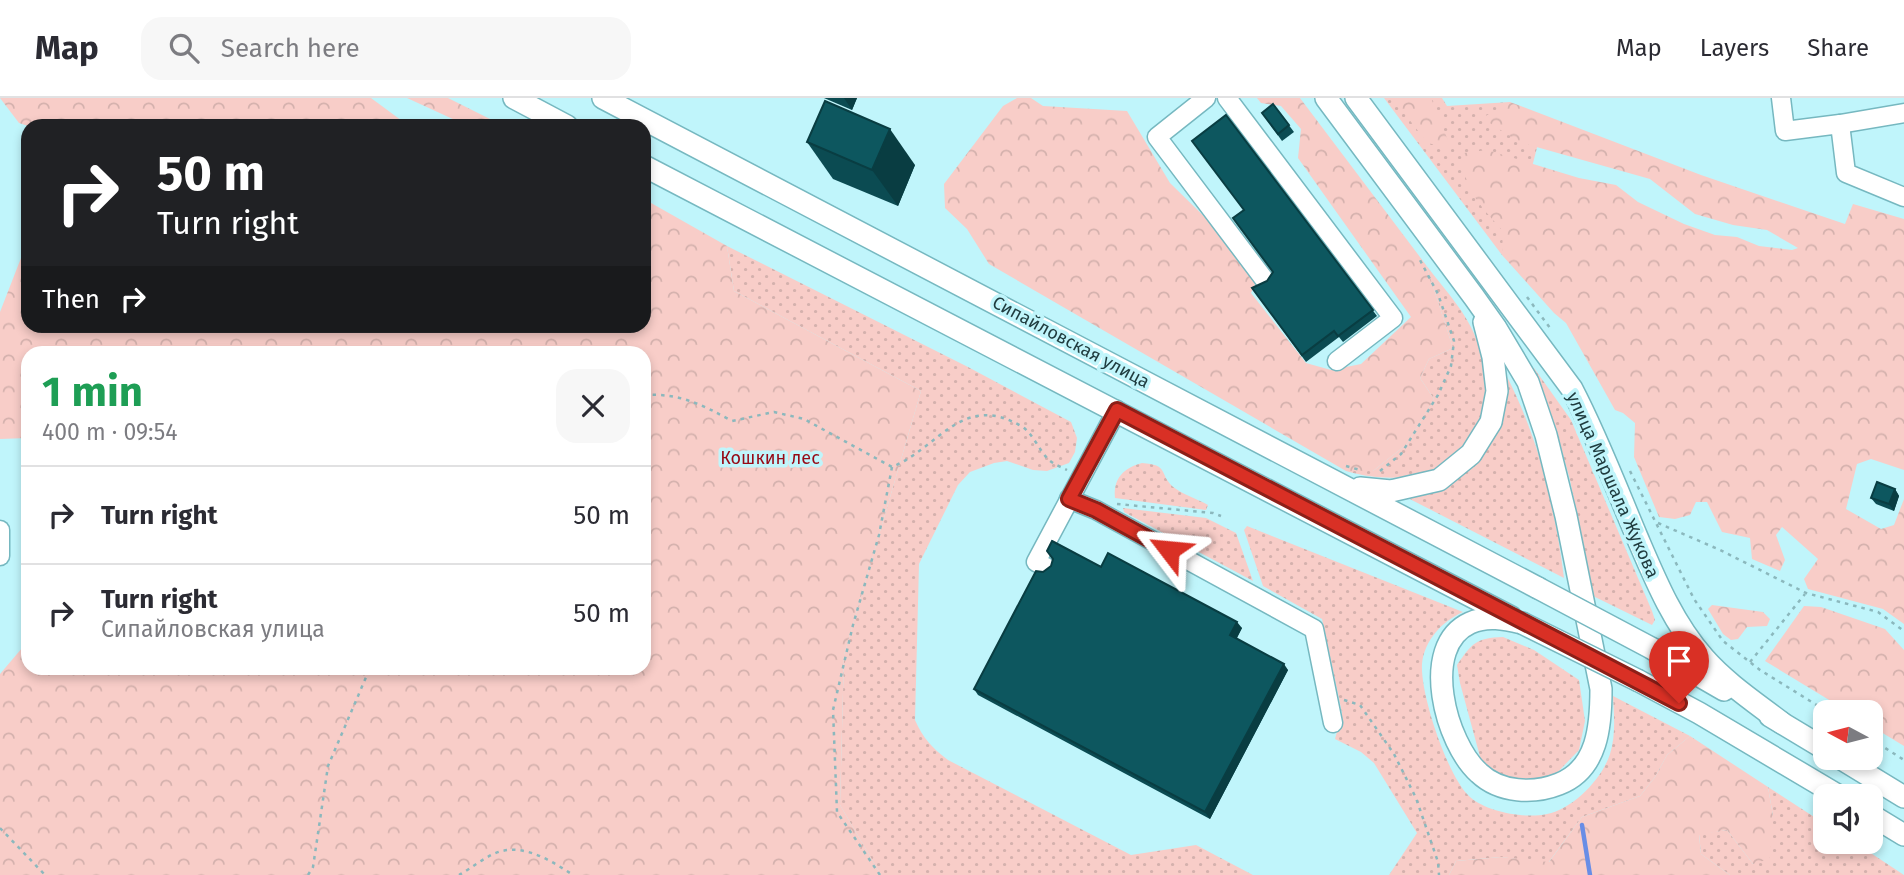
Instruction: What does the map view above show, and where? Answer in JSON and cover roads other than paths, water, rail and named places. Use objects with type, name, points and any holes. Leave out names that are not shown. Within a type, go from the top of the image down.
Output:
[{"type":"main road","points":[[514,98],[554,119]]},
{"type":"main road","name":"Сипайловская улица","points":[[603,98],[643,119]]},
{"type":"main road","points":[[1326,98],[1496,328],[1528,382],[1546,435],[1566,516],[1601,689],[1601,718],[1596,743],[1583,767],[1567,781],[1544,790],[1499,786],[1478,773],[1452,732],[1441,690],[1446,648],[1454,634],[1468,623],[1485,618],[1502,618],[1522,623]]},
{"type":"main road","name":"улица Маршала Жукова","points":[[1356,98],[1572,390],[1588,420],[1658,586],[1688,639],[1704,660],[1724,678],[1782,723]]},
{"type":"main road","name":"Сипайловская улица","points":[[651,123],[1538,587],[1782,723]]},
{"type":"main road","points":[[651,170],[1522,623],[1639,681],[1819,784]]},
{"type":"main road","points":[[1348,487],[1391,491],[1439,480],[1471,454],[1491,422],[1497,391],[1485,325],[1474,297]]},
{"type":"main road","points":[[1782,723],[1813,742]]},
{"type":"main road","points":[[1860,770],[1904,797]]},
{"type":"main road","points":[[1883,822],[1904,835]]},
{"type":"lane","points":[[1206,98],[1157,137],[1264,279]]},
{"type":"lane","points":[[1227,98],[1393,318],[1337,361]]},
{"type":"lane","points":[[1781,98],[1785,131],[1904,113]]},
{"type":"lane","points":[[1839,124],[1846,173],[1904,197]]},
{"type":"lane","points":[[1046,567],[1036,562],[1117,410]]},
{"type":"lane","points":[[1069,499],[1096,510],[1314,629],[1333,723]]},
{"type":"lane","points":[[0,530],[0,556]]},
{"type":"waterway","points":[[1582,825],[1590,875]]},
{"type":"park label","name":"Кошкин лес","points":[[770,458]]}]
